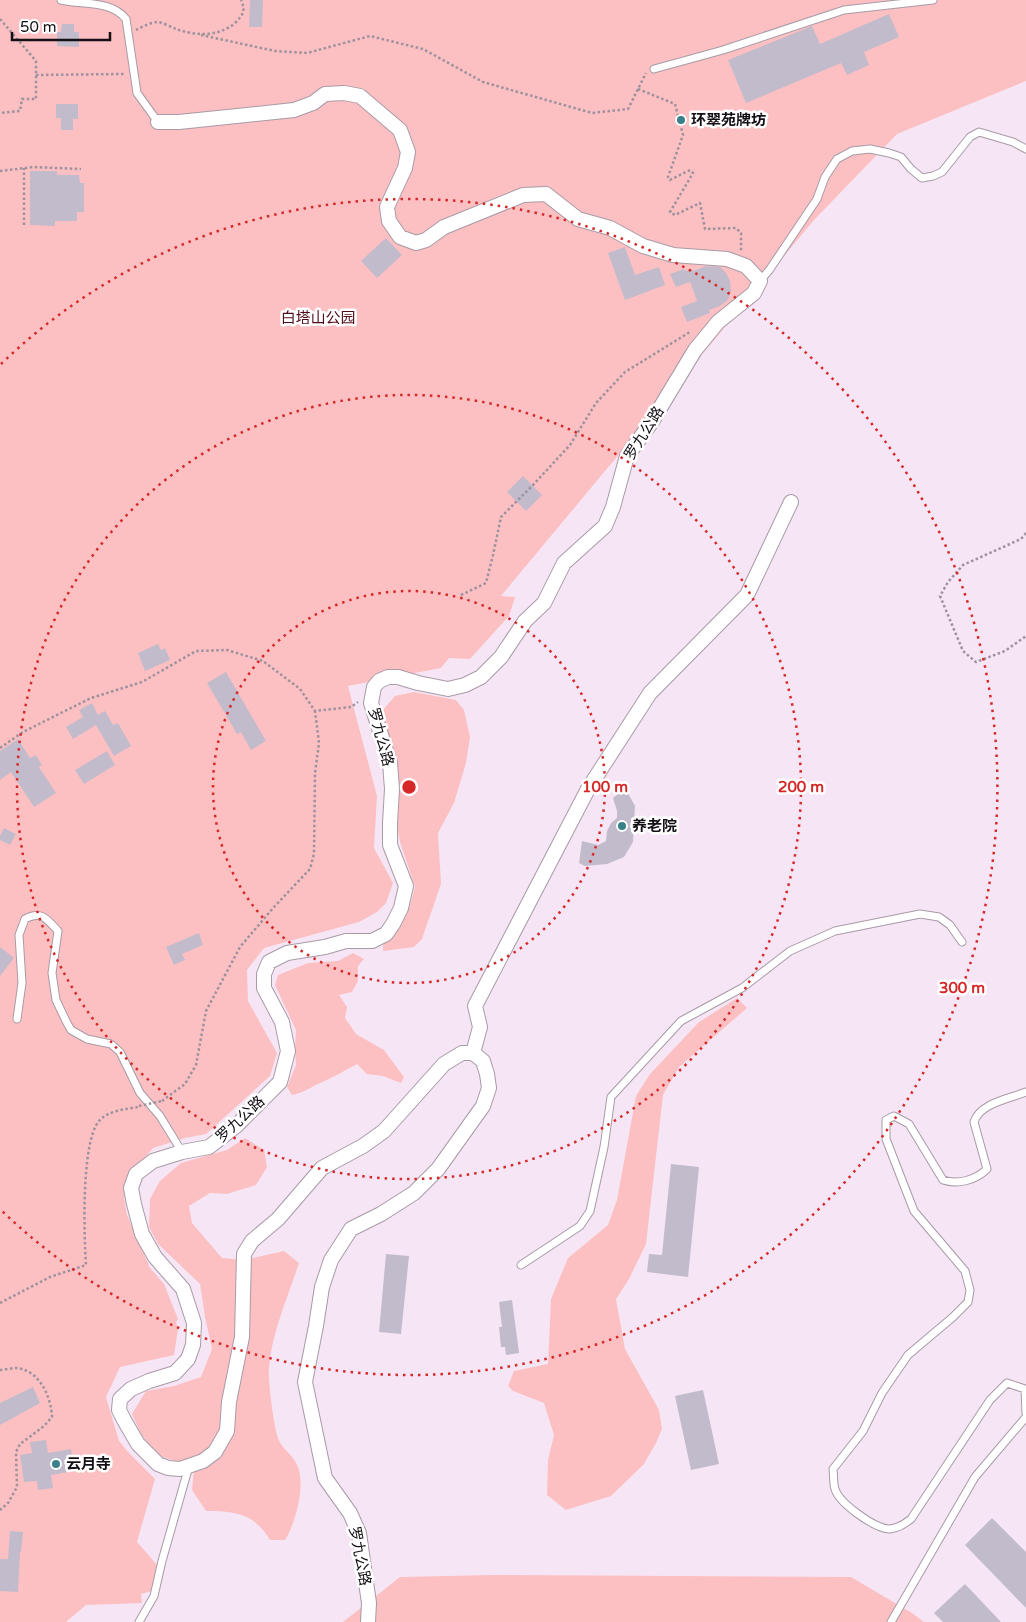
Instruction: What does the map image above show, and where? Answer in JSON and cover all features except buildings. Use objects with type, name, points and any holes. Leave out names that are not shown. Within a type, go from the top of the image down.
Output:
[{"type":"street","points":[[158,122],[179,122],[294,110],[325,94],[344,93],[360,96],[400,130],[408,152],[405,168],[387,208],[389,221],[400,237],[416,243],[426,240],[444,227],[523,195],[546,194],[578,219],[610,228],[643,246],[673,255],[727,259],[740,263],[760,281]]},
{"type":"street","name":"罗九公路","points":[[368,1622],[369,1603],[359,1533],[350,1513],[325,1478],[306,1382],[322,1287],[331,1260],[351,1229],[414,1194],[438,1169],[483,1106],[489,1088],[483,1062],[473,1053],[462,1053],[444,1064],[384,1131],[363,1146],[322,1168],[278,1219],[252,1240],[244,1254],[242,1337],[229,1402],[227,1431],[215,1452],[202,1461],[180,1469],[168,1468],[158,1464],[138,1444],[119,1410],[120,1399],[132,1389],[149,1381],[175,1373],[188,1359],[193,1346],[194,1323],[182,1289],[155,1257],[142,1234],[132,1188],[136,1174],[153,1161],[182,1152],[209,1147],[236,1126],[280,1082],[288,1051],[282,1022],[264,988],[264,974],[269,962],[287,953],[325,947],[346,941],[372,941],[386,934],[401,908],[406,886],[390,845],[392,789],[390,763],[371,703],[374,687],[379,681],[388,677],[398,677],[448,689],[464,685],[480,677],[501,657],[525,621],[544,603],[564,563],[606,526],[627,456],[651,423],[695,350],[718,322],[754,293],[760,281]]},
{"type":"street","points":[[473,1053],[480,1027],[475,1006],[588,789],[650,693],[747,595],[791,502]]},
{"type":"lane","points":[[61,0],[94,3],[120,12],[126,19],[137,93],[158,122]]},
{"type":"lane","points":[[654,69],[723,50],[844,10],[934,0]]},
{"type":"lane","name":"罗九公路","points":[[760,281],[817,199],[825,177],[837,160],[852,151],[870,149],[889,152],[901,158],[911,170],[922,178],[942,172],[965,142],[978,132],[1013,142],[1026,149]]},
{"type":"lane","points":[[521,1265],[580,1226],[585,1219],[590,1211],[604,1147],[611,1097],[681,1021],[742,988],[790,951],[836,931],[920,914],[940,917],[950,925],[962,942]]},
{"type":"lane","points":[[17,1019],[22,983],[19,935],[24,919],[32,915],[41,916],[48,920],[58,931],[52,973],[56,1000],[71,1030],[87,1039],[111,1044],[120,1052],[140,1093],[160,1116],[182,1152]]},
{"type":"lane","points":[[1026,1092],[984,1108],[976,1115],[974,1122],[987,1169],[980,1177],[953,1183],[943,1180],[909,1124],[894,1116],[886,1120],[886,1139],[914,1211],[965,1271],[970,1290],[968,1302],[953,1318],[908,1355],[882,1393],[863,1431],[833,1469],[835,1490],[846,1504],[872,1524],[888,1529],[898,1528],[911,1519],[990,1400],[1007,1384],[1025,1389],[1026,1413]]},
{"type":"lane","points":[[891,1622],[975,1477],[1026,1417]]},
{"type":"lane","points":[[139,1622],[154,1596],[189,1466]]},
{"type":"path","points":[[201,35],[228,28],[243,16],[244,7],[241,0]]},
{"type":"path","points":[[0,19],[36,61],[36,99],[22,98],[20,111],[0,113]]},
{"type":"path","points":[[128,33],[158,22],[189,34],[276,52],[307,53],[370,36],[423,48],[483,82],[592,113],[628,109],[647,71],[654,69]]},
{"type":"path","points":[[36,75],[92,76],[134,74]]},
{"type":"path","points":[[638,89],[675,104],[683,135],[668,177],[670,180],[690,170],[693,173],[670,212],[675,215],[700,203],[705,229],[736,228],[741,233],[740,263]]},
{"type":"path","points":[[24,168],[24,225]]},
{"type":"path","points":[[0,171],[24,168],[81,169]]},
{"type":"path","points":[[461,595],[486,583],[501,517],[533,486],[570,444],[596,403],[625,372],[690,332]]},
{"type":"path","points":[[1026,533],[1021,539],[963,565],[948,582],[940,596],[963,651],[976,662],[1005,651],[1026,636]]},
{"type":"path","points":[[0,748],[23,732],[91,698],[142,682],[196,650],[227,650],[263,661],[300,689],[315,710],[319,743],[315,773],[314,854],[310,869],[274,907],[240,948],[206,1010],[196,1065],[185,1084],[162,1101],[108,1115],[99,1120],[92,1135],[84,1208],[86,1265],[50,1277],[0,1304]]},
{"type":"path","points":[[315,710],[351,707],[363,699],[371,686],[374,687]]},
{"type":"path","points":[[0,1370],[17,1368],[37,1378],[52,1405],[52,1417],[44,1426],[20,1444],[16,1452],[17,1487],[8,1502],[0,1510]]},
{"type":"green space","name":"白塔山公园","points":[[0,0],[1026,0],[1026,81],[897,134],[814,220],[501,596],[515,597],[509,616],[470,659],[449,658],[441,668],[348,686],[377,796],[374,848],[393,883],[386,903],[377,912],[359,922],[264,948],[247,970],[248,1001],[277,1053],[270,1076],[206,1134],[153,1148],[130,1176],[124,1198],[127,1215],[150,1268],[164,1284],[178,1319],[176,1322],[178,1329],[174,1355],[120,1367],[106,1397],[119,1441],[155,1479],[137,1542],[158,1566],[152,1591],[141,1594],[142,1603],[86,1605],[66,1622],[0,1622]]},
{"type":"green space","points":[[414,692],[456,700],[464,710],[470,737],[466,763],[454,803],[438,833],[441,884],[422,939],[414,947],[383,951],[383,942],[401,925],[409,908],[415,887],[400,842],[396,820],[398,770],[382,711],[395,696]]},
{"type":"green space","points":[[353,953],[364,959],[358,966],[358,981],[352,992],[339,995],[347,1007],[345,1018],[356,1034],[384,1050],[404,1077],[401,1083],[383,1076],[367,1074],[357,1064],[306,1090],[292,1095],[287,1087],[296,1065],[296,1030],[275,985],[278,975],[308,963],[338,961]]},
{"type":"green space","points":[[737,998],[747,1008],[679,1067],[663,1095],[646,1244],[629,1279],[616,1299],[625,1349],[659,1410],[662,1429],[644,1464],[611,1496],[566,1510],[547,1495],[548,1460],[554,1435],[544,1403],[513,1391],[508,1386],[514,1371],[548,1364],[551,1299],[568,1258],[608,1225],[617,1200],[636,1096],[650,1074],[699,1022]]},
{"type":"green space","points":[[245,1138],[264,1150],[267,1167],[256,1185],[227,1194],[210,1193],[189,1206],[192,1223],[222,1258],[244,1260],[284,1251],[299,1263],[276,1329],[269,1370],[269,1384],[278,1438],[296,1463],[300,1480],[299,1502],[293,1523],[285,1540],[270,1540],[257,1524],[243,1515],[206,1511],[192,1490],[194,1468],[158,1455],[141,1434],[132,1414],[146,1391],[174,1386],[201,1377],[212,1349],[200,1284],[158,1244],[149,1227],[150,1199],[160,1181],[181,1163],[227,1150]]},
{"type":"green space","points":[[493,1575],[851,1577],[924,1622],[343,1622],[400,1577]]},
{"type":"place","name":"环翠苑牌坊","points":[[681,120]]},
{"type":"place","name":"养老院","points":[[622,826]]},
{"type":"place","name":"云月寺","points":[[56,1464]]}]
